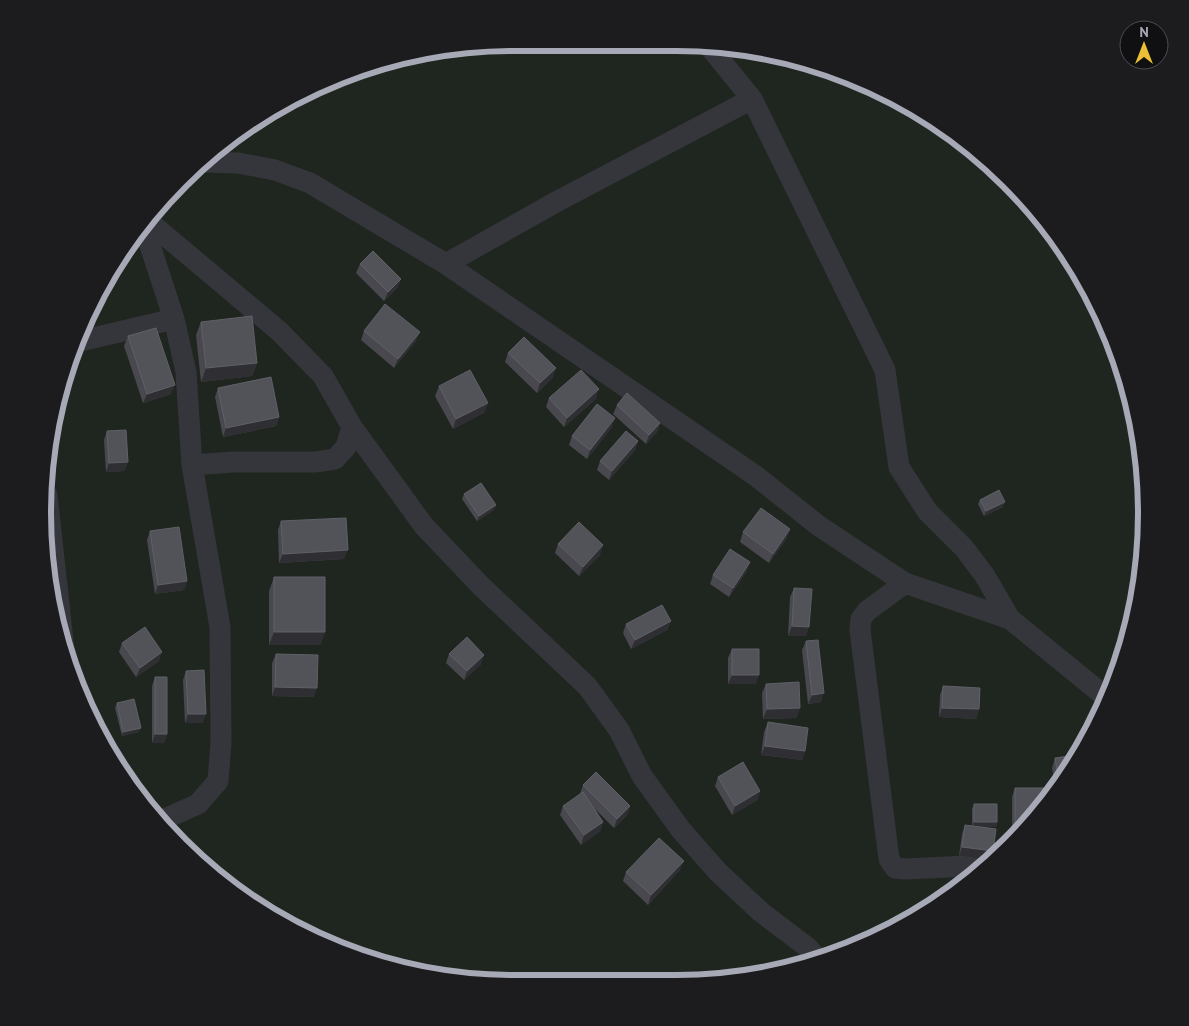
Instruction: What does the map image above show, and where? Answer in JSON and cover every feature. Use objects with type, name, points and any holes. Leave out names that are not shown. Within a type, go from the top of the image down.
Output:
[{"type":"street","points":[[715,53],[752,98],[885,370],[899,467],[927,511],[964,548],[985,576],[1010,619]]},
{"type":"street","points":[[446,264],[556,202],[752,98]]},
{"type":"street","points":[[213,162],[238,163],[275,170],[310,183],[446,264],[756,476],[819,526],[905,583],[1010,619],[1101,693]]},
{"type":"street","points":[[153,225],[280,331],[323,376],[352,428],[424,526],[481,586],[587,686],[619,730],[642,776],[681,830],[718,872],[761,912],[813,954]]},
{"type":"street","points":[[146,233],[174,318],[186,372],[192,464],[220,627],[221,744],[218,781],[198,804],[167,818]]},
{"type":"street","points":[[85,340],[174,318]]},
{"type":"street","points":[[192,464],[315,462],[335,459],[346,447],[352,428]]},
{"type":"street","points":[[905,583],[867,611],[861,619],[860,630],[889,859],[895,868],[906,869],[973,866]]},
{"type":"shaded area","points":[[483,52],[706,52],[766,60],[796,67],[853,86],[907,113],[933,129],[1003,186],[1060,256],[1076,282],[1103,336],[1122,393],[1129,423],[1137,483],[1138,513],[1134,573],[1129,603],[1122,633],[1103,690],[1076,744],[1060,770],[1003,840],[933,897],[907,913],[853,940],[796,959],[766,966],[706,974],[676,975],[483,974],[423,966],[365,950],[336,940],[282,913],[232,879],[186,840],[129,770],[113,744],[86,690],[67,633],[55,573],[51,513],[52,483],[60,423],[76,365],[86,336],[99,309],[129,256],[186,186],[232,147],[282,113],[336,86],[393,67],[453,55]]},
{"type":"building","points":[[373,251],[401,279],[388,292],[360,264]]},
{"type":"building","points":[[385,304],[420,332],[398,359],[364,331]]},
{"type":"building","points":[[252,316],[257,363],[206,368],[201,322]]},
{"type":"building","points":[[156,328],[175,385],[147,394],[128,336]]},
{"type":"building","points":[[524,337],[556,368],[540,383],[508,353]]},
{"type":"building","points":[[470,370],[488,403],[456,419],[439,386]]},
{"type":"building","points":[[581,370],[599,389],[567,418],[549,398]]},
{"type":"building","points":[[271,377],[279,417],[226,428],[218,388]]},
{"type":"building","points":[[627,393],[660,423],[649,435],[617,405]]},
{"type":"building","points":[[597,404],[615,418],[590,450],[572,436]]},
{"type":"building","points":[[126,430],[128,462],[109,463],[107,431]]},
{"type":"building","points":[[626,431],[638,441],[612,471],[600,461]]},
{"type":"building","points":[[481,483],[496,505],[479,516],[464,494]]},
{"type":"building","points":[[999,490],[1005,502],[986,511],[980,500]]},
{"type":"building","points":[[761,508],[790,529],[773,554],[743,532]]},
{"type":"building","points":[[346,518],[348,550],[283,554],[281,521]]},
{"type":"building","points":[[579,522],[603,545],[583,567],[558,544]]},
{"type":"building","points":[[179,527],[187,581],[158,585],[150,531]]},
{"type":"building","points":[[730,549],[750,562],[733,588],[713,575]]},
{"type":"building","points":[[274,577],[325,577],[325,632],[274,632]]},
{"type":"building","points":[[794,588],[812,589],[809,627],[792,626]]},
{"type":"building","points":[[662,605],[671,621],[635,640],[626,624]]},
{"type":"building","points":[[145,627],[162,652],[140,668],[122,643]]},
{"type":"building","points":[[467,637],[484,655],[467,671],[449,654]]},
{"type":"building","points":[[818,640],[824,693],[812,695],[806,641]]},
{"type":"building","points":[[732,649],[759,649],[759,675],[732,675]]},
{"type":"building","points":[[276,654],[318,655],[317,688],[275,687]]},
{"type":"building","points":[[204,670],[206,714],[188,714],[186,671]]},
{"type":"building","points":[[155,677],[167,677],[167,734],[155,734]]},
{"type":"building","points":[[799,682],[800,708],[767,709],[766,684]]},
{"type":"building","points":[[943,686],[980,688],[979,709],[942,708]]},
{"type":"building","points":[[134,699],[141,728],[123,732],[117,703]]},
{"type":"building","points":[[768,722],[808,728],[805,751],[765,746]]},
{"type":"building","points":[[1069,756],[1058,773],[1055,758]]},
{"type":"building","points":[[743,762],[760,791],[735,806],[718,777]]},
{"type":"building","points":[[596,772],[630,806],[617,819],[583,785]]},
{"type":"building","points":[[1015,788],[1046,788],[1042,794],[1015,826]]},
{"type":"building","points":[[583,792],[603,822],[584,835],[563,806]]},
{"type":"building","points":[[974,804],[997,804],[997,822],[974,822]]},
{"type":"building","points":[[965,825],[996,829],[993,848],[991,851],[962,847]]},
{"type":"building","points":[[659,838],[684,861],[651,895],[626,872]]}]
